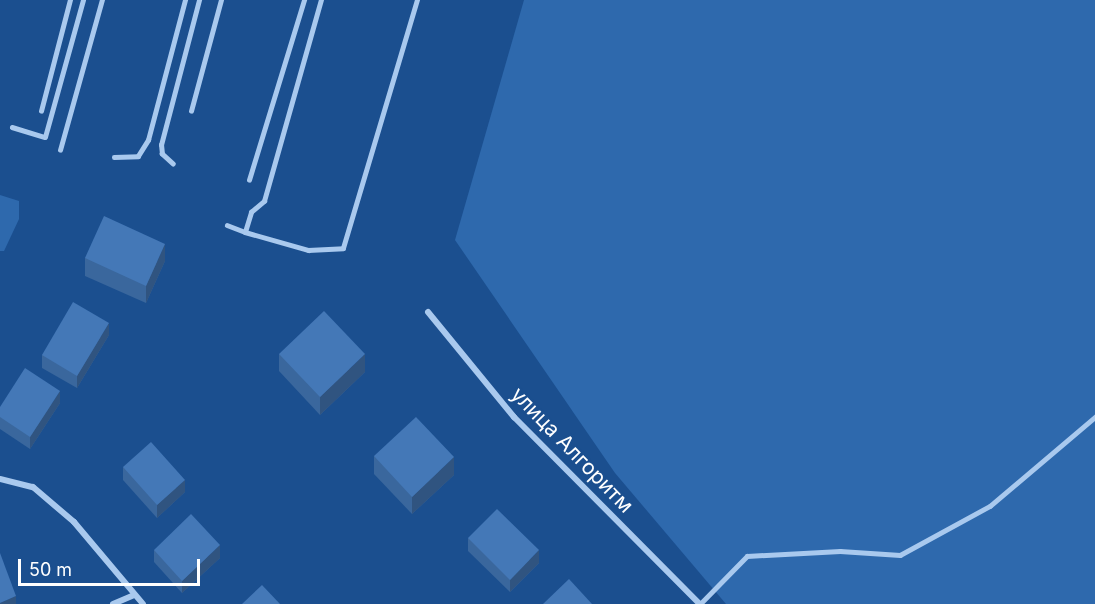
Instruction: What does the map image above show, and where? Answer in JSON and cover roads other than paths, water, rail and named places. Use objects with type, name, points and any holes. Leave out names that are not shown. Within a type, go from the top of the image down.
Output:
[{"type":"street","name":"улица Алгоритм","points":[[428,312],[514,417],[700,604]]},
{"type":"street","points":[[0,479],[33,487],[74,522],[142,604]]},
{"type":"street","points":[[114,604],[134,595]]},
{"type":"lane","points":[[41,111],[70,0]]},
{"type":"lane","points":[[12,127],[45,137],[83,0]]},
{"type":"lane","points":[[60,150],[102,0]]},
{"type":"lane","points":[[114,158],[138,156],[148,140],[185,0]]},
{"type":"lane","points":[[172,164],[162,154],[162,145],[199,0]]},
{"type":"lane","points":[[191,111],[221,0]]},
{"type":"lane","points":[[249,180],[304,0]]},
{"type":"lane","points":[[245,232],[251,212],[264,201],[270,183],[321,0]]},
{"type":"lane","points":[[227,225],[308,250],[343,249],[417,0]]},
{"type":"lane","points":[[700,604],[747,556],[840,551],[900,555],[990,506],[1095,417]]}]
